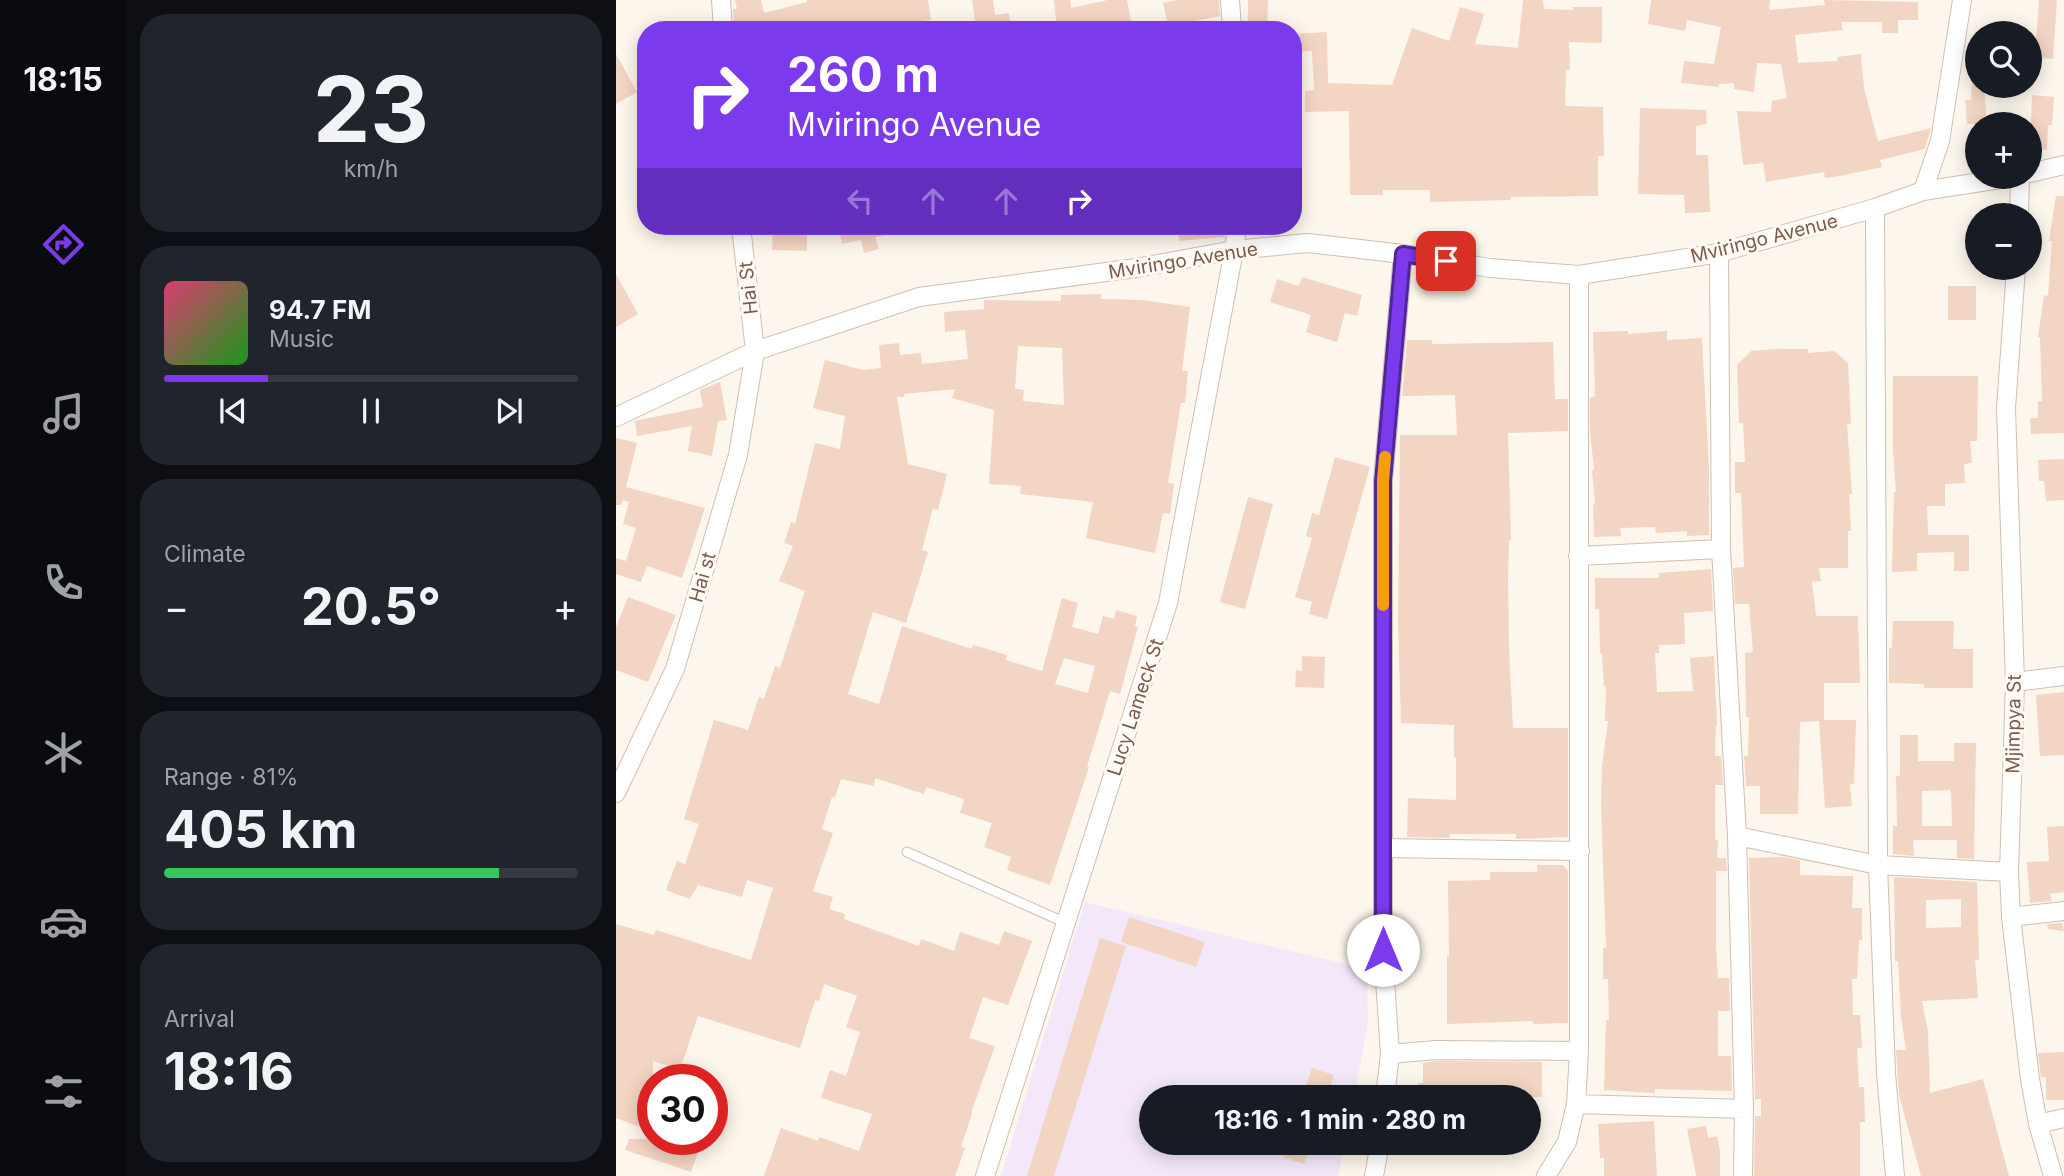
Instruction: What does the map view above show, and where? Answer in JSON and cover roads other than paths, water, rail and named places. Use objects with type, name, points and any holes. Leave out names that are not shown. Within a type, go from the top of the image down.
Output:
[{"type":"street","points":[[721,0],[722,21]]},
{"type":"street","points":[[1230,0],[1231,21]]},
{"type":"street","points":[[1923,191],[1940,141],[1962,0]]},
{"type":"street","points":[[2042,170],[2064,165]]},
{"type":"street","name":"Mviringo Avenue","points":[[616,417],[755,351],[919,297],[1136,268],[1234,250],[1308,243],[1490,268],[1579,275],[1718,253],[1875,208],[1923,191],[1965,184]]},
{"type":"street","points":[[1875,208],[1878,865],[1886,1073],[1895,1176]]},
{"type":"street","name":"Hai St","points":[[742,235],[755,351]]},
{"type":"street","name":"Lucy Lameck St","points":[[985,1176],[1168,603],[1236,235]]},
{"type":"street","points":[[1718,253],[1721,549],[1737,836],[1744,1109],[1743,1176]]},
{"type":"street","points":[[1386,1085],[1390,1054],[1383,950],[1383,481],[1403,254]]},
{"type":"street","points":[[1546,1176],[1567,1142],[1576,1104],[1579,1051],[1579,275]]},
{"type":"street","name":"Mjimpya St","points":[[2015,280],[2006,408],[2015,682],[2009,872],[2011,917],[2028,1065],[2038,1124],[2053,1176]]},
{"type":"street","name":"Hai st","points":[[616,793],[676,669],[738,455],[755,351]]},
{"type":"street","points":[[1578,556],[1721,549]]},
{"type":"street","points":[[2015,682],[2064,676]]},
{"type":"street","points":[[1737,836],[1878,865],[2009,872]]},
{"type":"street","points":[[1383,848],[1580,851]]},
{"type":"street","points":[[2011,917],[2064,911]]},
{"type":"street","points":[[1390,1054],[1436,1050],[1579,1051]]},
{"type":"street","points":[[1576,1104],[1744,1109]]},
{"type":"street","points":[[2038,1124],[2064,1118]]},
{"type":"street","points":[[1374,1176],[1378,1155]]},
{"type":"lane","points":[[907,852],[1066,923]]}]
